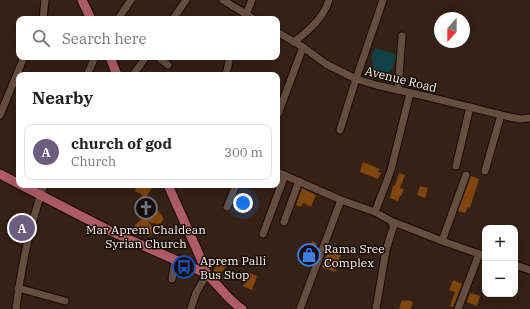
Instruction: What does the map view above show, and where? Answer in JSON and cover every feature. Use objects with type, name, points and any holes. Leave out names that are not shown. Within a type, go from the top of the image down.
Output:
[{"type":"main road","points":[[82,0],[90,16]]},
{"type":"main road","points":[[111,60],[116,72]]},
{"type":"main road","points":[[0,174],[16,182]]},
{"type":"main road","points":[[27,188],[110,231],[207,274]]},
{"type":"main road","points":[[169,188],[207,274],[240,308]]},
{"type":"street","points":[[43,16],[45,0]]},
{"type":"street","points":[[120,16],[131,0]]},
{"type":"street","points":[[174,16],[186,0]]},
{"type":"street","points":[[223,0],[243,16]]},
{"type":"street","points":[[244,16],[252,0]]},
{"type":"street","points":[[294,42],[319,19],[329,0]]},
{"type":"street","points":[[340,130],[383,0]]},
{"type":"street","name":"Avenue Road","points":[[280,34],[303,47],[326,64],[356,79],[500,115],[520,119],[530,118]]},
{"type":"street","points":[[398,90],[402,36]]},
{"type":"street","points":[[280,109],[303,47]]},
{"type":"street","points":[[18,72],[23,60]]},
{"type":"street","points":[[88,72],[91,60]]},
{"type":"street","points":[[135,72],[144,60]]},
{"type":"street","points":[[162,60],[168,65]]},
{"type":"street","points":[[227,72],[229,60]]},
{"type":"street","points":[[0,115],[16,76]]},
{"type":"street","points":[[375,212],[391,170],[410,93]]},
{"type":"street","points":[[456,166],[470,107]]},
{"type":"street","points":[[485,171],[500,115]]},
{"type":"street","points":[[280,173],[442,241],[482,255],[458,309]]},
{"type":"street","points":[[280,186],[284,175]]},
{"type":"street","points":[[442,241],[466,175]]},
{"type":"street","points":[[284,222],[299,181]]},
{"type":"street","points":[[16,309],[18,288],[28,242],[43,188]]},
{"type":"street","points":[[227,207],[235,188]]},
{"type":"street","points":[[263,234],[279,188]]},
{"type":"street","points":[[300,309],[341,200]]},
{"type":"street","points":[[376,309],[386,250],[393,228],[391,220]]},
{"type":"street","points":[[172,279],[176,261]]},
{"type":"street","points":[[518,266],[530,270]]},
{"type":"street","points":[[191,309],[196,293],[207,274]]},
{"type":"street","points":[[18,288],[65,300]]},
{"type":"water","points":[[375,48],[398,55],[391,71],[385,73],[373,69],[372,56]]},
{"type":"building","points":[[363,162],[380,169],[378,172],[381,173],[378,179],[360,172]]},
{"type":"building","points":[[399,173],[405,175],[400,188],[404,189],[398,201],[390,198],[393,186],[395,186]]},
{"type":"building","points":[[471,176],[479,179],[470,208],[468,207],[465,213],[458,211]]},
{"type":"building","points":[[420,186],[428,188],[425,198],[417,195]]},
{"type":"building","points":[[136,188],[152,188],[146,197],[163,218],[161,223],[158,224],[148,222],[156,231],[149,237],[142,229],[139,232],[134,226],[145,216],[135,206],[143,195],[135,191]]},
{"type":"building","points":[[302,188],[316,195],[311,207],[303,203],[301,207],[296,205]]},
{"type":"building","points":[[312,241],[317,244],[312,256],[301,252],[303,245],[310,248]]},
{"type":"building","points":[[329,249],[341,254],[335,272],[322,267]]},
{"type":"building","points":[[219,262],[226,266],[220,275],[213,271]]},
{"type":"building","points":[[249,273],[257,276],[252,290],[243,286]]},
{"type":"building","points":[[453,280],[462,284],[453,307],[450,306],[455,292],[449,290]]},
{"type":"building","points":[[470,293],[480,296],[477,306],[467,302]]},
{"type":"building","points":[[402,300],[413,302],[411,309],[399,309]]},
{"type":"place","name":"Mar Aprem Chaldean Syrian Church","points":[[146,208]]},
{"type":"place","name":"church of god","points":[[22,228]]},
{"type":"place","name":"Rama Sree Complex","points":[[309,255]]},
{"type":"place","name":"Aprem Palli Bus Stop","points":[[184,267]]}]
